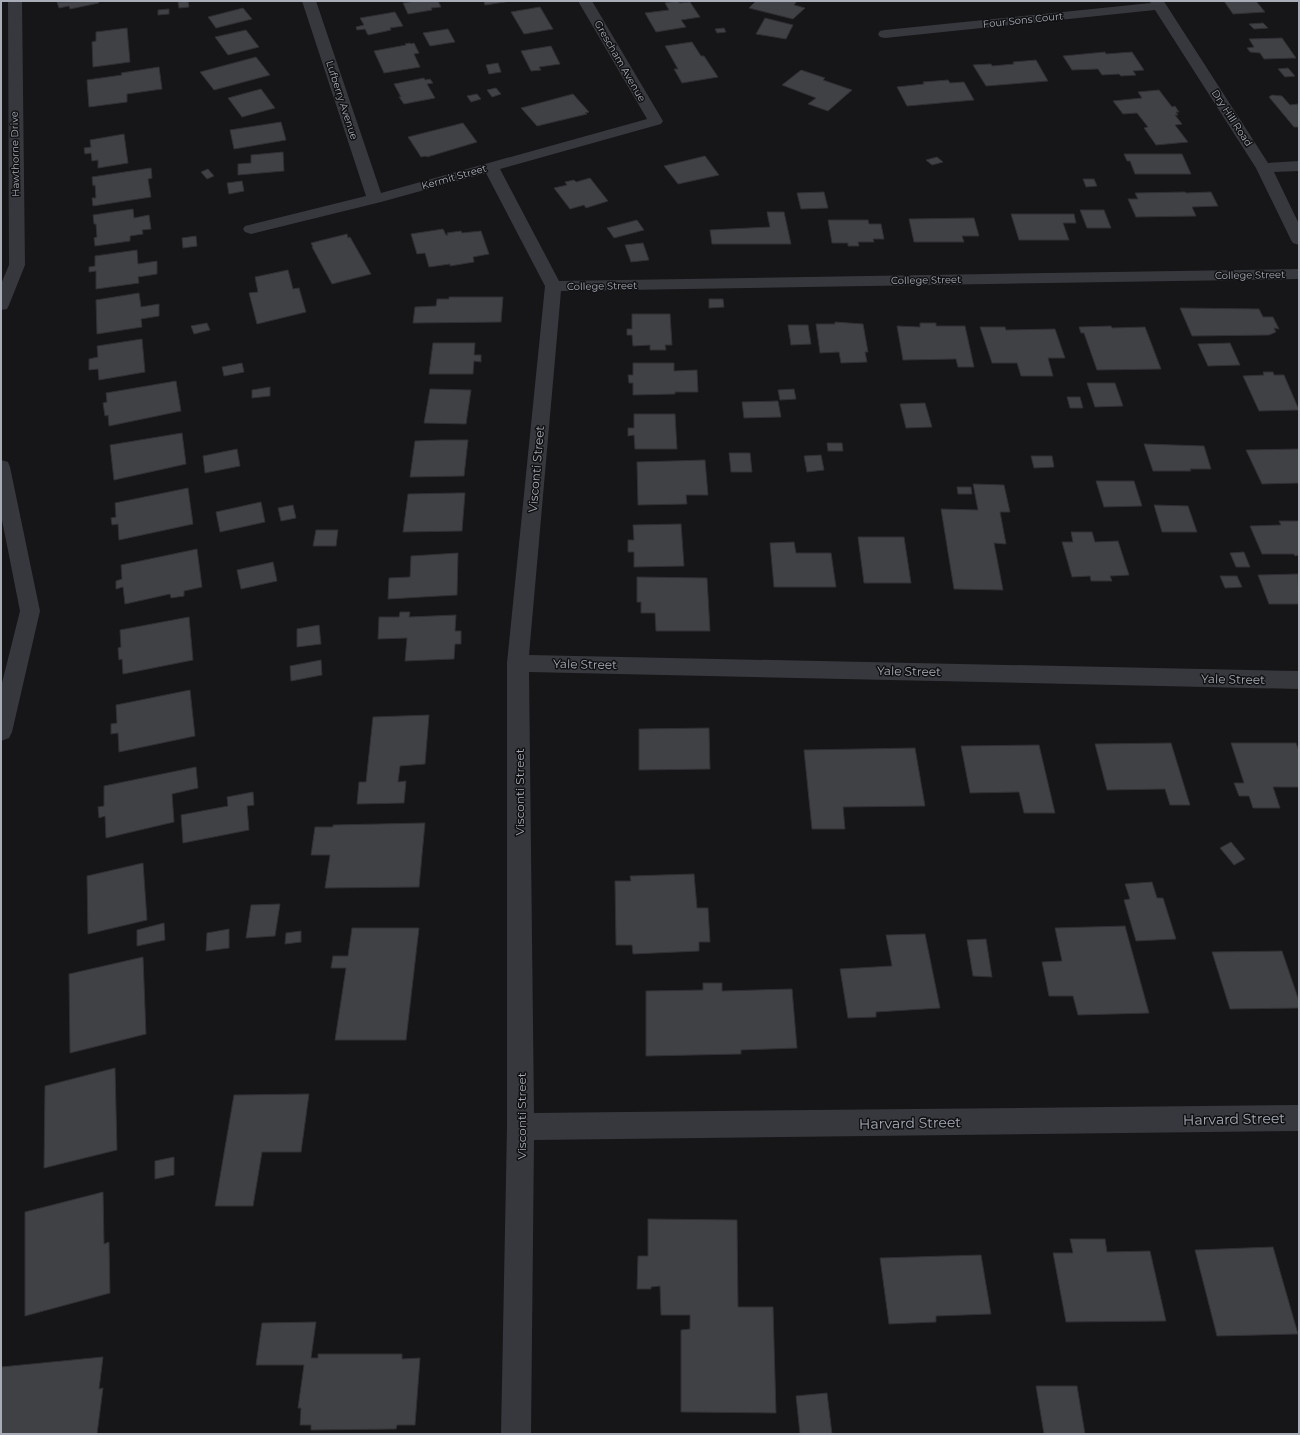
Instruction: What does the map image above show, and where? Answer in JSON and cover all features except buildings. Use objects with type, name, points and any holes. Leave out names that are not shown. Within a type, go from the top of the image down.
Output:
[{"type":"street","name":"Hawthorne Drive","points":[[1,305],[17,265],[8,146],[15,1]]},
{"type":"street","name":"Lufberry Avenue","points":[[309,1],[375,199]]},
{"type":"street","name":"Grescham Avenue","points":[[585,1],[656,121]]},
{"type":"street","name":"Four Sons Court","points":[[885,34],[1158,3]]},
{"type":"street","name":"Dry Hill Road","points":[[1158,3],[1264,168],[1299,240]]},
{"type":"street","name":"Kermit Street","points":[[251,230],[375,199],[656,121]]},
{"type":"street","points":[[1264,168],[1299,166]]},
{"type":"street","points":[[491,167],[553,286]]},
{"type":"street","name":"College Street","points":[[553,286],[1299,274]]},
{"type":"street","name":"Visconti Street","points":[[516,1434],[521,1127],[518,663],[553,286]]},
{"type":"street","points":[[1,467],[30,611],[1,732]]},
{"type":"street","name":"Yale Street","points":[[518,663],[1299,680]]},
{"type":"street","name":"Harvard Street","points":[[521,1127],[1299,1118]]}]
